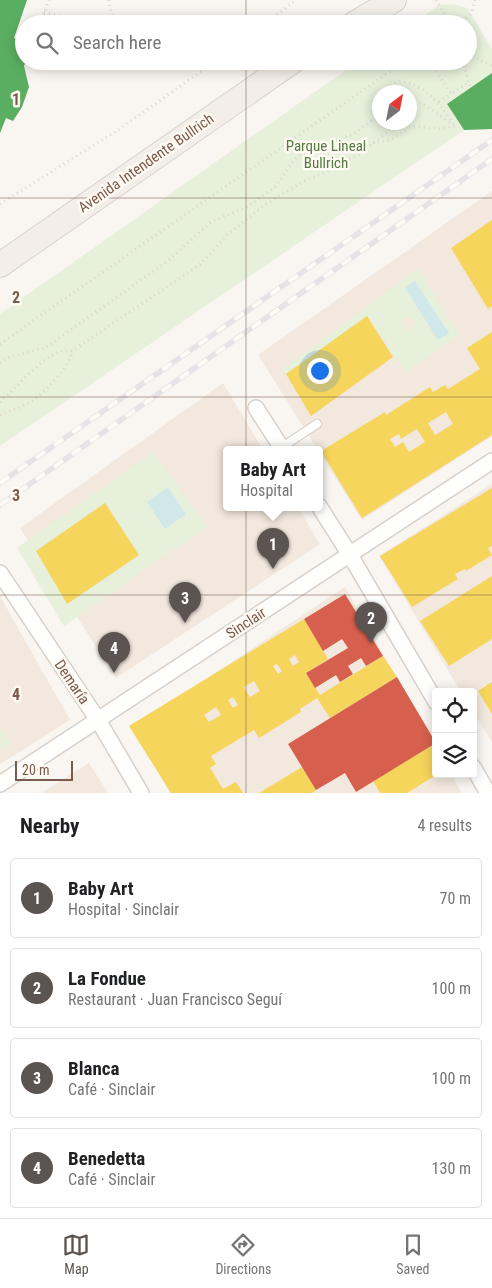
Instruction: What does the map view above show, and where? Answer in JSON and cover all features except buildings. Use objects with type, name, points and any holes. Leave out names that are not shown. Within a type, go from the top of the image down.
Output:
[{"type":"main road","points":[[346,15],[360,0]]},
{"type":"main road","points":[[369,15],[394,0]]},
{"type":"main road","name":"Avenida Intendente Bullrich","points":[[0,265],[280,70]]},
{"type":"street","points":[[256,408],[280,446]]},
{"type":"street","name":"Sinclair","points":[[0,784],[492,461]]},
{"type":"street","points":[[322,511],[432,695]]},
{"type":"street","name":"Demaría","points":[[0,573],[98,720],[141,793]]},
{"type":"street","points":[[477,774],[488,793]]},
{"type":"lane","points":[[286,446],[317,424]]},
{"type":"path","points":[[43,15],[49,0]]},
{"type":"path","points":[[109,0],[113,15]]},
{"type":"path","points":[[277,15],[296,0]]},
{"type":"path","points":[[436,0],[445,15]]},
{"type":"path","points":[[470,15],[475,0]]},
{"type":"path","points":[[44,12],[56,15]]},
{"type":"path","points":[[477,58],[492,66]]},
{"type":"path","points":[[0,204],[118,130],[203,70]]},
{"type":"path","points":[[0,344],[392,70]]},
{"type":"path","points":[[435,70],[451,94]]},
{"type":"path","points":[[466,70],[470,87]]},
{"type":"path","points":[[389,85],[401,81],[413,85]]},
{"type":"path","points":[[439,102],[469,82]]},
{"type":"path","points":[[417,87],[439,102],[455,126]]},
{"type":"path","points":[[417,102],[422,103],[455,126]]},
{"type":"path","points":[[0,363],[9,356],[45,348],[168,261],[211,222],[247,207],[270,191],[302,154],[314,147],[354,134],[372,120]]},
{"type":"path","points":[[371,144],[391,140],[409,128],[418,126],[438,129],[455,126]]},
{"type":"path","points":[[0,402],[34,370],[59,350],[72,351],[201,264],[227,235],[272,200],[304,180],[345,162],[389,130]]},
{"type":"path","points":[[0,415],[19,409],[36,398],[69,362],[72,351]]},
{"type":"shaded area","points":[[492,191],[492,436],[362,520],[323,458],[323,446],[315,446],[258,355]]},
{"type":"shaded area","points":[[223,383],[261,446],[223,446],[223,511],[300,511],[320,544],[116,678],[20,528]]},
{"type":"shaded area","points":[[492,484],[492,742],[477,718],[477,688],[459,688],[379,556]]},
{"type":"shaded area","points":[[345,587],[432,740],[432,778],[453,778],[462,793],[170,793],[132,728]]},
{"type":"shaded area","points":[[0,596],[70,720],[0,764]]},
{"type":"shaded area","points":[[89,763],[108,793],[41,793]]},
{"type":"green space","name":"Parque Lineal Bullrich","points":[[453,4],[467,8],[471,15],[425,15],[439,5]]},
{"type":"green space","name":"Parque Lineal Bullrich","points":[[477,24],[492,49],[492,73],[447,104],[464,130],[0,446],[0,314],[346,70],[477,70]]},
{"type":"green space","points":[[418,269],[459,335],[406,373],[367,316],[286,374],[282,369]],"holes":[[[415,281],[448,332],[438,340]],[[408,316],[414,320],[415,324],[409,330],[403,328],[401,322]]]},
{"type":"green space","points":[[154,452],[206,527],[64,626],[17,548]],"holes":[[[105,503],[139,556],[67,604],[36,551]]]},
{"type":"green space","points":[[0,727],[11,743],[0,750]]},
{"type":"water","points":[[415,281],[449,333],[438,340],[405,288]]},
{"type":"water","points":[[168,487],[186,514],[165,529],[147,502]]},
{"type":"railway","points":[[0,483],[492,140]]},
{"type":"railway","points":[[0,505],[492,159]]},
{"type":"place","name":"Baby Art","points":[[273,569]]},
{"type":"place","name":"Blanca","points":[[185,623]]},
{"type":"place","name":"La Fondue","points":[[371,643]]},
{"type":"place","name":"Benedetta","points":[[114,673]]}]
